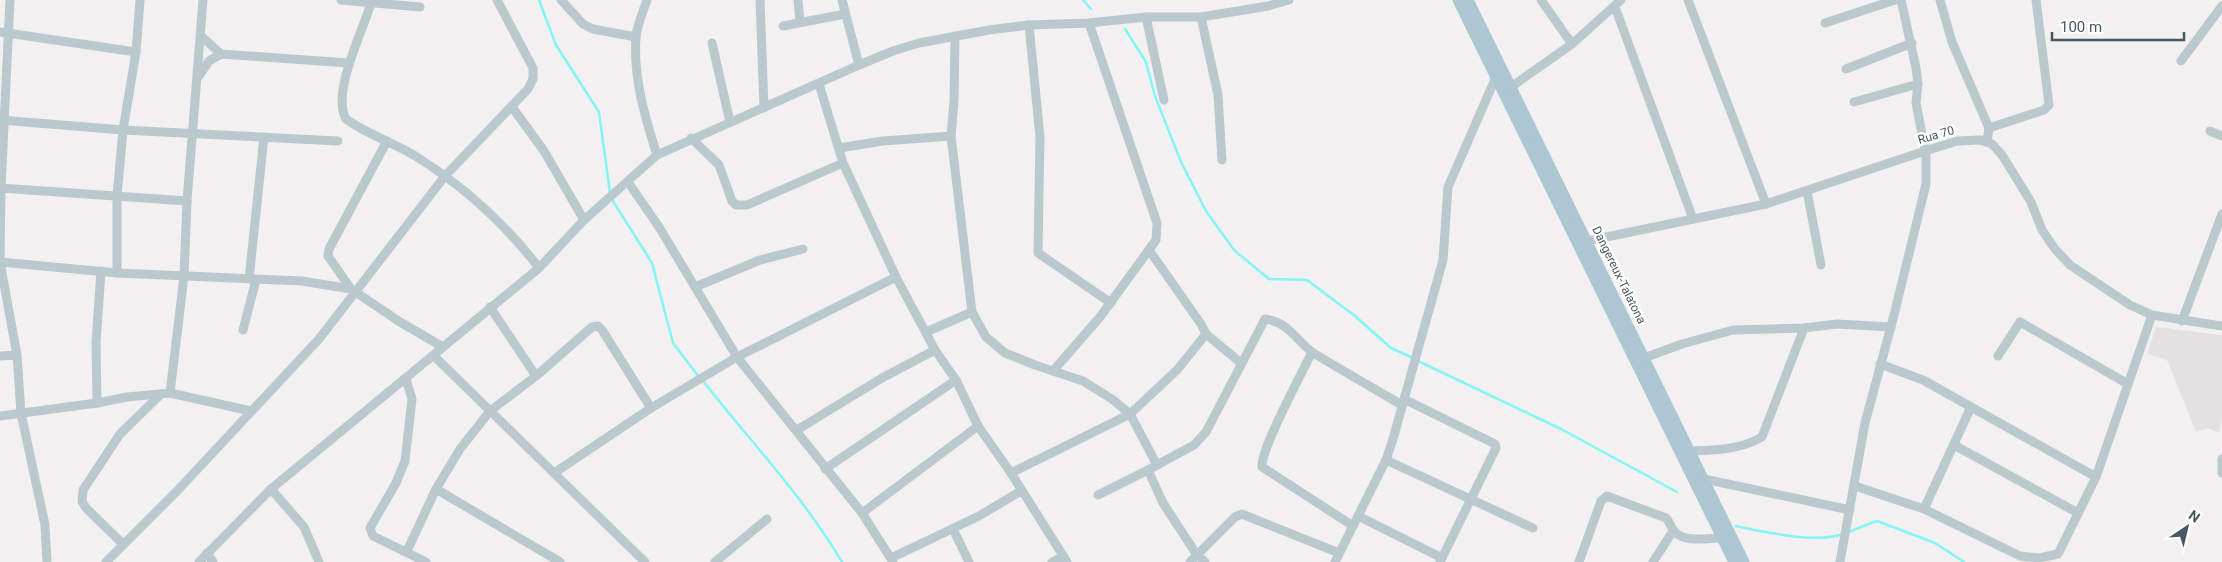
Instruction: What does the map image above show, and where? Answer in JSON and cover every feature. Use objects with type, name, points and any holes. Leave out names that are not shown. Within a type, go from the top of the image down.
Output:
[{"type":"main road","name":"Dangereux-Talatona","points":[[1458,0],[1734,562]]},
{"type":"main road","name":"Dangereux-Talatona","points":[[1468,0],[1744,562]]},
{"type":"street","points":[[10,0],[4,32],[0,262],[17,355],[21,413],[45,525],[47,562]]},
{"type":"street","points":[[117,273],[117,196],[123,130],[136,52],[140,0]]},
{"type":"street","points":[[123,544],[87,509],[82,502],[83,490],[120,434],[165,393],[184,276],[187,201],[203,0]]},
{"type":"street","points":[[341,0],[420,7]]},
{"type":"street","points":[[106,562],[178,490],[319,339],[354,290],[445,176],[528,89],[533,78],[533,68],[497,0]]},
{"type":"street","points":[[561,0],[583,24],[593,28],[636,37]]},
{"type":"street","points":[[647,0],[636,37],[638,82],[642,107],[657,155]]},
{"type":"street","points":[[760,0],[764,108]]},
{"type":"street","points":[[798,0],[800,22]]},
{"type":"street","points":[[842,0],[859,65]]},
{"type":"street","points":[[199,562],[271,489],[538,268],[584,220],[657,155],[691,138],[893,51],[955,36],[1029,25],[1089,23],[1146,17],[1201,17],[1268,6],[1289,0]]},
{"type":"street","points":[[1541,0],[1572,44]]},
{"type":"street","points":[[1688,0],[1766,204]]},
{"type":"street","points":[[1825,23],[1895,0]]},
{"type":"street","points":[[1840,562],[1865,423],[1926,184],[1925,150],[1916,103],[1918,84],[1912,44],[1901,0]]},
{"type":"street","points":[[1940,0],[1952,42],[1989,128],[1987,142],[2002,156],[2030,202],[2042,230],[2058,252],[2070,265],[2130,305],[2152,316],[2222,326]]},
{"type":"street","points":[[1989,128],[2044,110],[2049,105],[2036,0]]},
{"type":"street","points":[[371,2],[348,63],[342,111],[346,119],[416,157],[445,176],[482,207],[520,244],[538,268]]},
{"type":"street","points":[[1511,87],[1572,44],[1618,3],[1693,220]]},
{"type":"street","points":[[2180,61],[2222,6]]},
{"type":"street","points":[[783,26],[845,14]]},
{"type":"street","points":[[1146,17],[1164,100]]},
{"type":"street","points":[[1201,17],[1218,95],[1222,160]]},
{"type":"street","points":[[1053,371],[1111,303],[1156,240],[1157,223],[1089,23]]},
{"type":"street","points":[[1029,25],[1040,136],[1038,253],[1111,303]]},
{"type":"street","points":[[4,32],[136,52]]},
{"type":"street","points":[[201,36],[221,54]]},
{"type":"street","points":[[955,36],[954,101],[951,136],[972,312],[986,337],[1005,353],[1083,381],[1112,399],[1130,414],[1157,465]]},
{"type":"street","points":[[712,43],[730,122]]},
{"type":"street","points":[[1846,69],[1912,44]]},
{"type":"street","points":[[197,78],[209,61],[221,54],[348,63]]},
{"type":"street","points":[[1334,562],[1386,460],[1443,260],[1448,187],[1461,162],[1496,77]]},
{"type":"street","points":[[819,84],[843,163],[896,276],[935,350],[956,380],[978,426],[1011,473],[1065,559],[1052,562]]},
{"type":"street","points":[[1854,102],[1918,84]]},
{"type":"street","points":[[512,107],[544,151],[584,220]]},
{"type":"street","points":[[2,120],[123,130],[338,141]]},
{"type":"street","points":[[2210,131],[2222,136]]},
{"type":"street","points":[[839,148],[883,141],[951,136]]},
{"type":"street","points":[[242,330],[253,280],[264,137]]},
{"type":"street","points":[[691,138],[719,165],[732,201],[740,206],[747,205],[843,163]]},
{"type":"street","name":"Rua 70","points":[[1587,241],[1766,204],[1925,150],[1966,140],[1987,142]]},
{"type":"street","points":[[387,141],[329,250],[328,256],[354,290],[400,322],[443,347]]},
{"type":"street","points":[[628,182],[660,227],[737,357],[862,513],[892,560],[1021,491]]},
{"type":"street","points":[[1,188],[187,201]]},
{"type":"street","points":[[1807,191],[1821,265]]},
{"type":"street","points":[[2182,321],[2222,214]]},
{"type":"street","points":[[695,287],[760,260],[803,249]]},
{"type":"street","points":[[1149,250],[1206,334],[1242,363]]},
{"type":"street","points":[[0,262],[117,273],[302,281],[354,290]]},
{"type":"street","points":[[97,403],[96,342],[101,271]]},
{"type":"street","points":[[554,472],[651,408],[737,357],[896,276]]},
{"type":"street","points":[[490,307],[536,376]]},
{"type":"street","points":[[926,332],[972,312]]},
{"type":"street","points":[[1855,486],[1924,509],[2020,556],[2039,558],[2058,554],[2096,477],[2152,316]]},
{"type":"street","points":[[1098,495],[1194,445],[1206,432],[1265,319],[1298,336],[1312,352],[1403,402],[1495,444],[1496,448],[1441,560],[1358,516]]},
{"type":"street","points":[[1998,356],[2020,322],[2128,384]]},
{"type":"street","points":[[1644,358],[1682,344],[1733,330],[1804,328],[1854,324],[1891,327]]},
{"type":"street","points":[[407,551],[436,489],[460,449],[490,411],[536,376],[592,327],[598,326],[651,408]]},
{"type":"street","points":[[1690,451],[1722,449],[1751,443],[1762,437],[1804,328]]},
{"type":"street","points":[[1011,473],[1130,414],[1177,370],[1206,334]]},
{"type":"street","points":[[797,430],[882,378],[935,350]]},
{"type":"street","points":[[1312,352],[1276,426],[1263,456],[1262,467],[1353,526]]},
{"type":"street","points":[[0,356],[17,355]]},
{"type":"street","points":[[434,356],[645,562]]},
{"type":"street","points":[[1880,364],[1923,380],[2096,477]]},
{"type":"street","points":[[406,379],[412,399],[404,461],[396,483],[370,528],[370,533],[426,562]]},
{"type":"street","points":[[825,469],[956,380]]},
{"type":"street","points":[[0,416],[97,403],[127,396],[165,393],[251,411]]},
{"type":"street","points":[[1924,509],[1971,407]]},
{"type":"street","points":[[862,513],[978,426]]},
{"type":"street","points":[[1954,445],[2078,513]]},
{"type":"street","points":[[2222,459],[2222,473]]},
{"type":"street","points":[[1386,460],[1534,528]]},
{"type":"street","points":[[1148,470],[1163,503],[1194,559],[1205,562]]},
{"type":"street","points":[[1704,478],[1850,510]]},
{"type":"street","points":[[271,489],[304,527],[319,562]]},
{"type":"street","points":[[436,489],[560,562]]},
{"type":"street","points":[[1579,562],[1601,501],[1607,496],[1666,518],[1673,531],[1686,538],[1722,538]]},
{"type":"street","points":[[1194,559],[1235,517],[1242,514],[1289,531],[1339,553]]},
{"type":"street","points":[[715,562],[767,519]]},
{"type":"street","points":[[953,529],[969,562]]},
{"type":"street","points":[[1653,562],[1673,531]]},
{"type":"street","points":[[207,553],[213,562]]},
{"type":"shaded area","points":[[2156,327],[2222,335],[2222,418],[2219,433],[2208,428],[2196,432],[2167,360],[2147,354]]},
{"type":"waterway","points":[[539,0],[556,45],[599,112],[610,193]]},
{"type":"waterway","points":[[1083,0],[1091,9]]},
{"type":"waterway","points":[[1125,29],[1146,62],[1155,96],[1181,162],[1206,211],[1234,250],[1269,279],[1307,280],[1355,316],[1391,348],[1413,358]]},
{"type":"waterway","points":[[611,198],[652,263],[673,343],[699,377]]},
{"type":"waterway","points":[[1418,361],[1561,429],[1677,492]]},
{"type":"waterway","points":[[703,381],[810,514],[842,562]]},
{"type":"waterway","points":[[1848,532],[1877,521],[1935,543],[1964,562]]},
{"type":"waterway","points":[[1736,526],[1775,534],[1804,537],[1818,538],[1843,534]]}]
